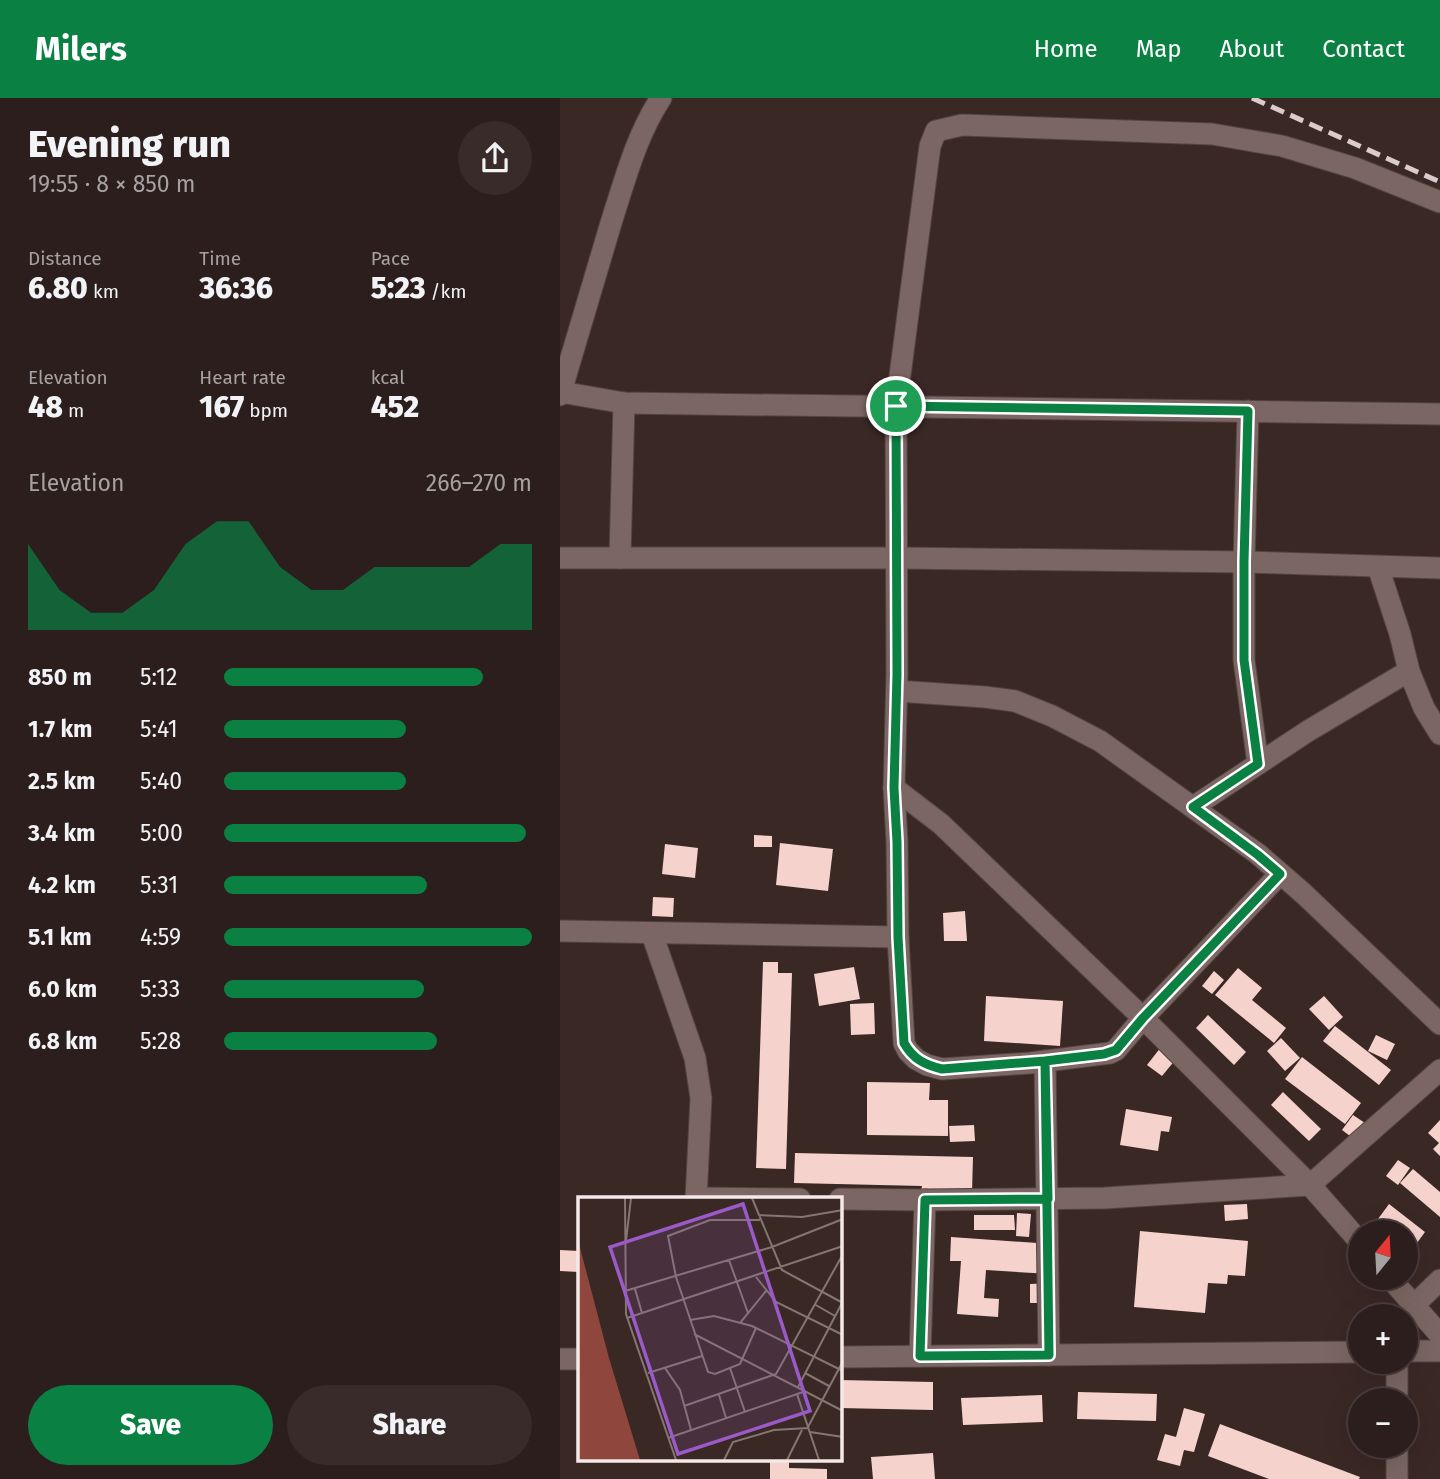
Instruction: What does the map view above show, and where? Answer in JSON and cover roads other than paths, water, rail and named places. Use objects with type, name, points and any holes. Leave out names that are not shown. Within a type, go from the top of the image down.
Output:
[{"type":"street","points":[[655,103],[627,173],[560,393],[624,402],[1440,414]]},
{"type":"street","points":[[1280,874],[1116,1050],[1110,1053],[942,1069],[927,1065],[908,1052],[904,1043],[898,937],[894,788],[898,558],[896,406],[930,146],[936,131],[962,125],[1212,134],[1282,146],[1306,153],[1355,168],[1440,202]]},
{"type":"street","points":[[620,558],[624,402]]},
{"type":"street","points":[[1248,411],[1244,660],[1258,764]]},
{"type":"street","points":[[560,558],[898,558],[1244,562],[1440,568]]},
{"type":"street","points":[[1378,567],[1409,671],[1424,708],[1440,734]]},
{"type":"street","points":[[1193,807],[1308,731],[1409,671]]},
{"type":"street","points":[[897,691],[1015,701],[1052,716],[1100,741],[1258,855],[1304,894],[1440,1024]]},
{"type":"street","points":[[894,788],[941,824],[1143,1018],[1310,1185],[1348,1228]]},
{"type":"street","points":[[560,931],[898,937]]},
{"type":"street","points":[[652,934],[695,1058],[701,1098],[696,1197]]},
{"type":"street","points":[[1045,1061],[1049,1355]]},
{"type":"street","points":[[842,1199],[1105,1198],[1310,1185],[1440,1070]]},
{"type":"street","points":[[920,1356],[925,1200]]},
{"type":"street","points":[[1415,1304],[1440,1280]]},
{"type":"street","points":[[1401,1290],[1413,1304]]},
{"type":"street","points":[[1418,1310],[1440,1335]]},
{"type":"street","points":[[1418,1351],[1440,1350]]},
{"type":"street","points":[[842,1357],[1348,1352]]},
{"type":"street","points":[[560,1359],[578,1359]]},
{"type":"street","points":[[1397,1458],[1397,1479]]},
{"type":"railway","points":[[1252,98],[1440,182]]}]
